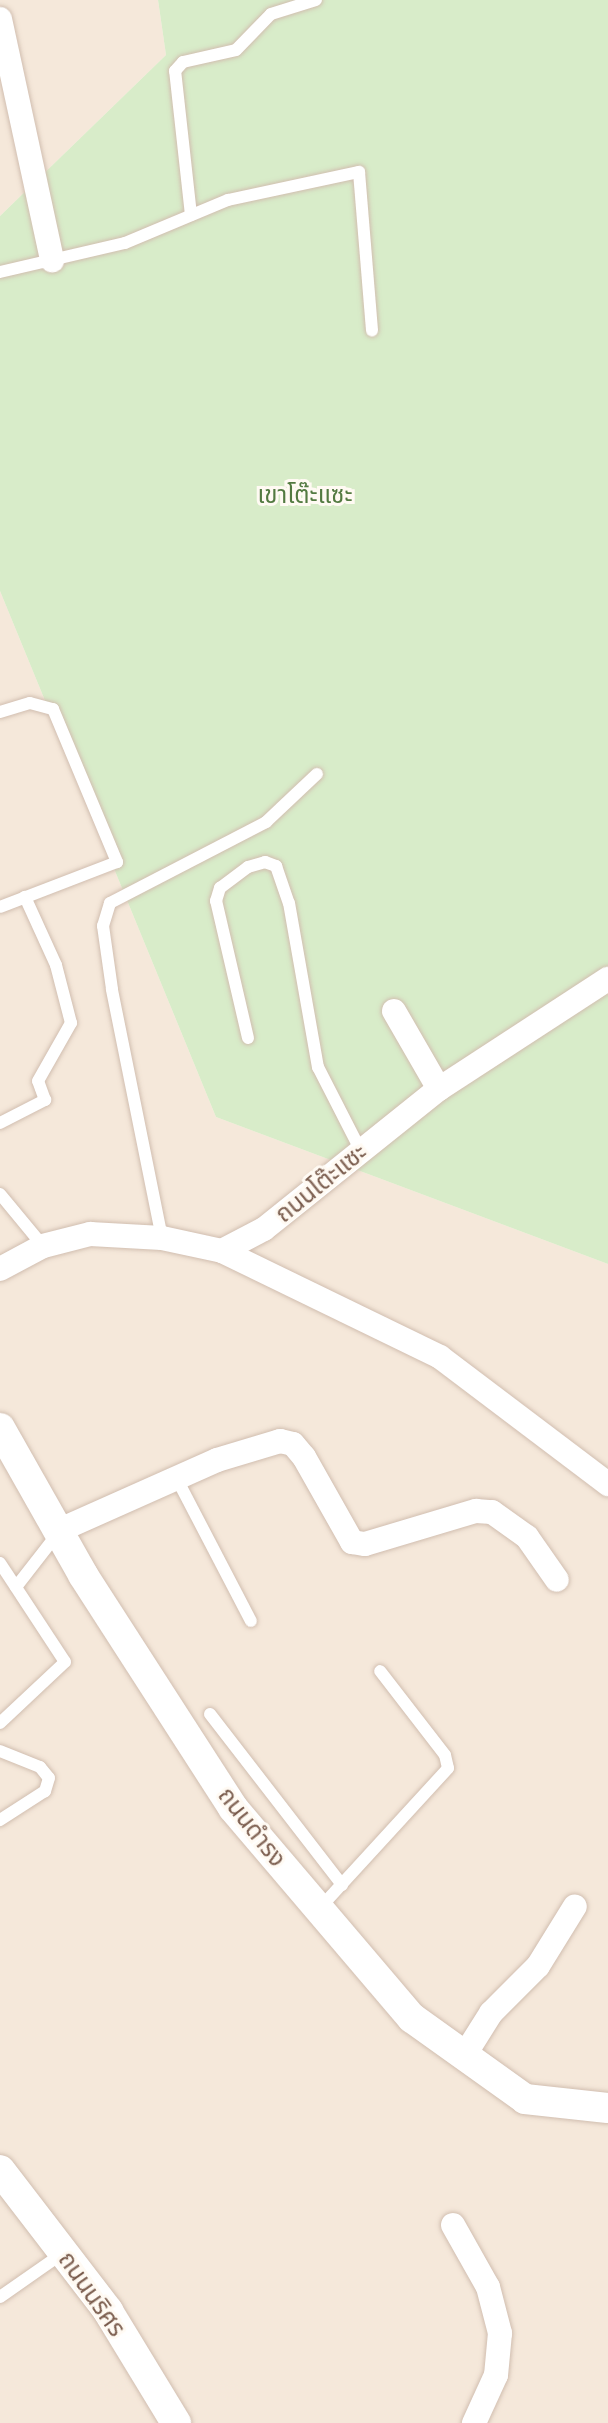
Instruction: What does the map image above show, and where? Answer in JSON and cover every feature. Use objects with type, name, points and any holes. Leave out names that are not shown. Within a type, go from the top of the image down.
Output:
[{"type":"street","points":[[0,19],[52,260]]},
{"type":"street","name":"ถนนโต๊ะแซะ","points":[[222,1251],[264,1229],[439,1089],[608,979]]},
{"type":"street","points":[[394,1011],[439,1089]]},
{"type":"street","points":[[0,1269],[43,1246],[90,1234],[162,1238],[222,1251],[440,1357],[608,1484]]},
{"type":"street","name":"ถนนดำรง","points":[[0,1428],[83,1575],[233,1808],[412,2018],[525,2099],[608,2108]]},
{"type":"street","points":[[60,1530],[177,1479],[267,1445],[293,1444],[352,1542],[365,1544],[476,1511],[492,1512],[527,1537],[557,1580]]},
{"type":"street","points":[[464,2056],[491,2013],[538,1966],[575,1906]]},
{"type":"street","name":"ถนนนริศร","points":[[0,2170],[108,2311],[176,2423]]},
{"type":"street","points":[[453,2225],[488,2287],[500,2333],[496,2375],[474,2423]]},
{"type":"lane","points":[[191,215],[175,71],[183,62],[236,50],[262,29],[271,14],[316,0]]},
{"type":"lane","points":[[0,272],[125,243],[228,200],[359,172],[372,330]]},
{"type":"lane","points":[[0,712],[30,703],[53,709],[117,862],[0,907]]},
{"type":"lane","points":[[162,1238],[112,989],[103,926],[110,903],[266,822],[317,774]]},
{"type":"lane","points":[[248,1038],[216,901],[220,888],[248,867],[265,862],[276,866],[289,903],[318,1067],[361,1151]]},
{"type":"lane","points":[[0,1123],[45,1100],[38,1081],[71,1023],[56,965],[25,897]]},
{"type":"lane","points":[[0,1194],[43,1246]]},
{"type":"lane","points":[[177,1479],[251,1621]]},
{"type":"lane","points":[[16,1587],[60,1530]]},
{"type":"lane","points":[[0,1563],[65,1662],[0,1723]]},
{"type":"lane","points":[[319,1909],[448,1768],[445,1755],[380,1671]]},
{"type":"lane","points":[[210,1714],[342,1885]]},
{"type":"lane","points":[[0,1751],[40,1767],[49,1778],[45,1791],[0,1820]]},
{"type":"lane","points":[[0,2297],[63,2253]]},
{"type":"shaded area","points":[[0,0],[158,0],[166,55],[0,216]]},
{"type":"shaded area","points":[[0,591],[216,1117],[608,1264],[608,2423],[0,2423]]},
{"type":"green space","name":"เขาโต๊ะแซะ","points":[[158,0],[608,0],[608,1264],[216,1117],[0,591],[0,216],[166,55]]}]
